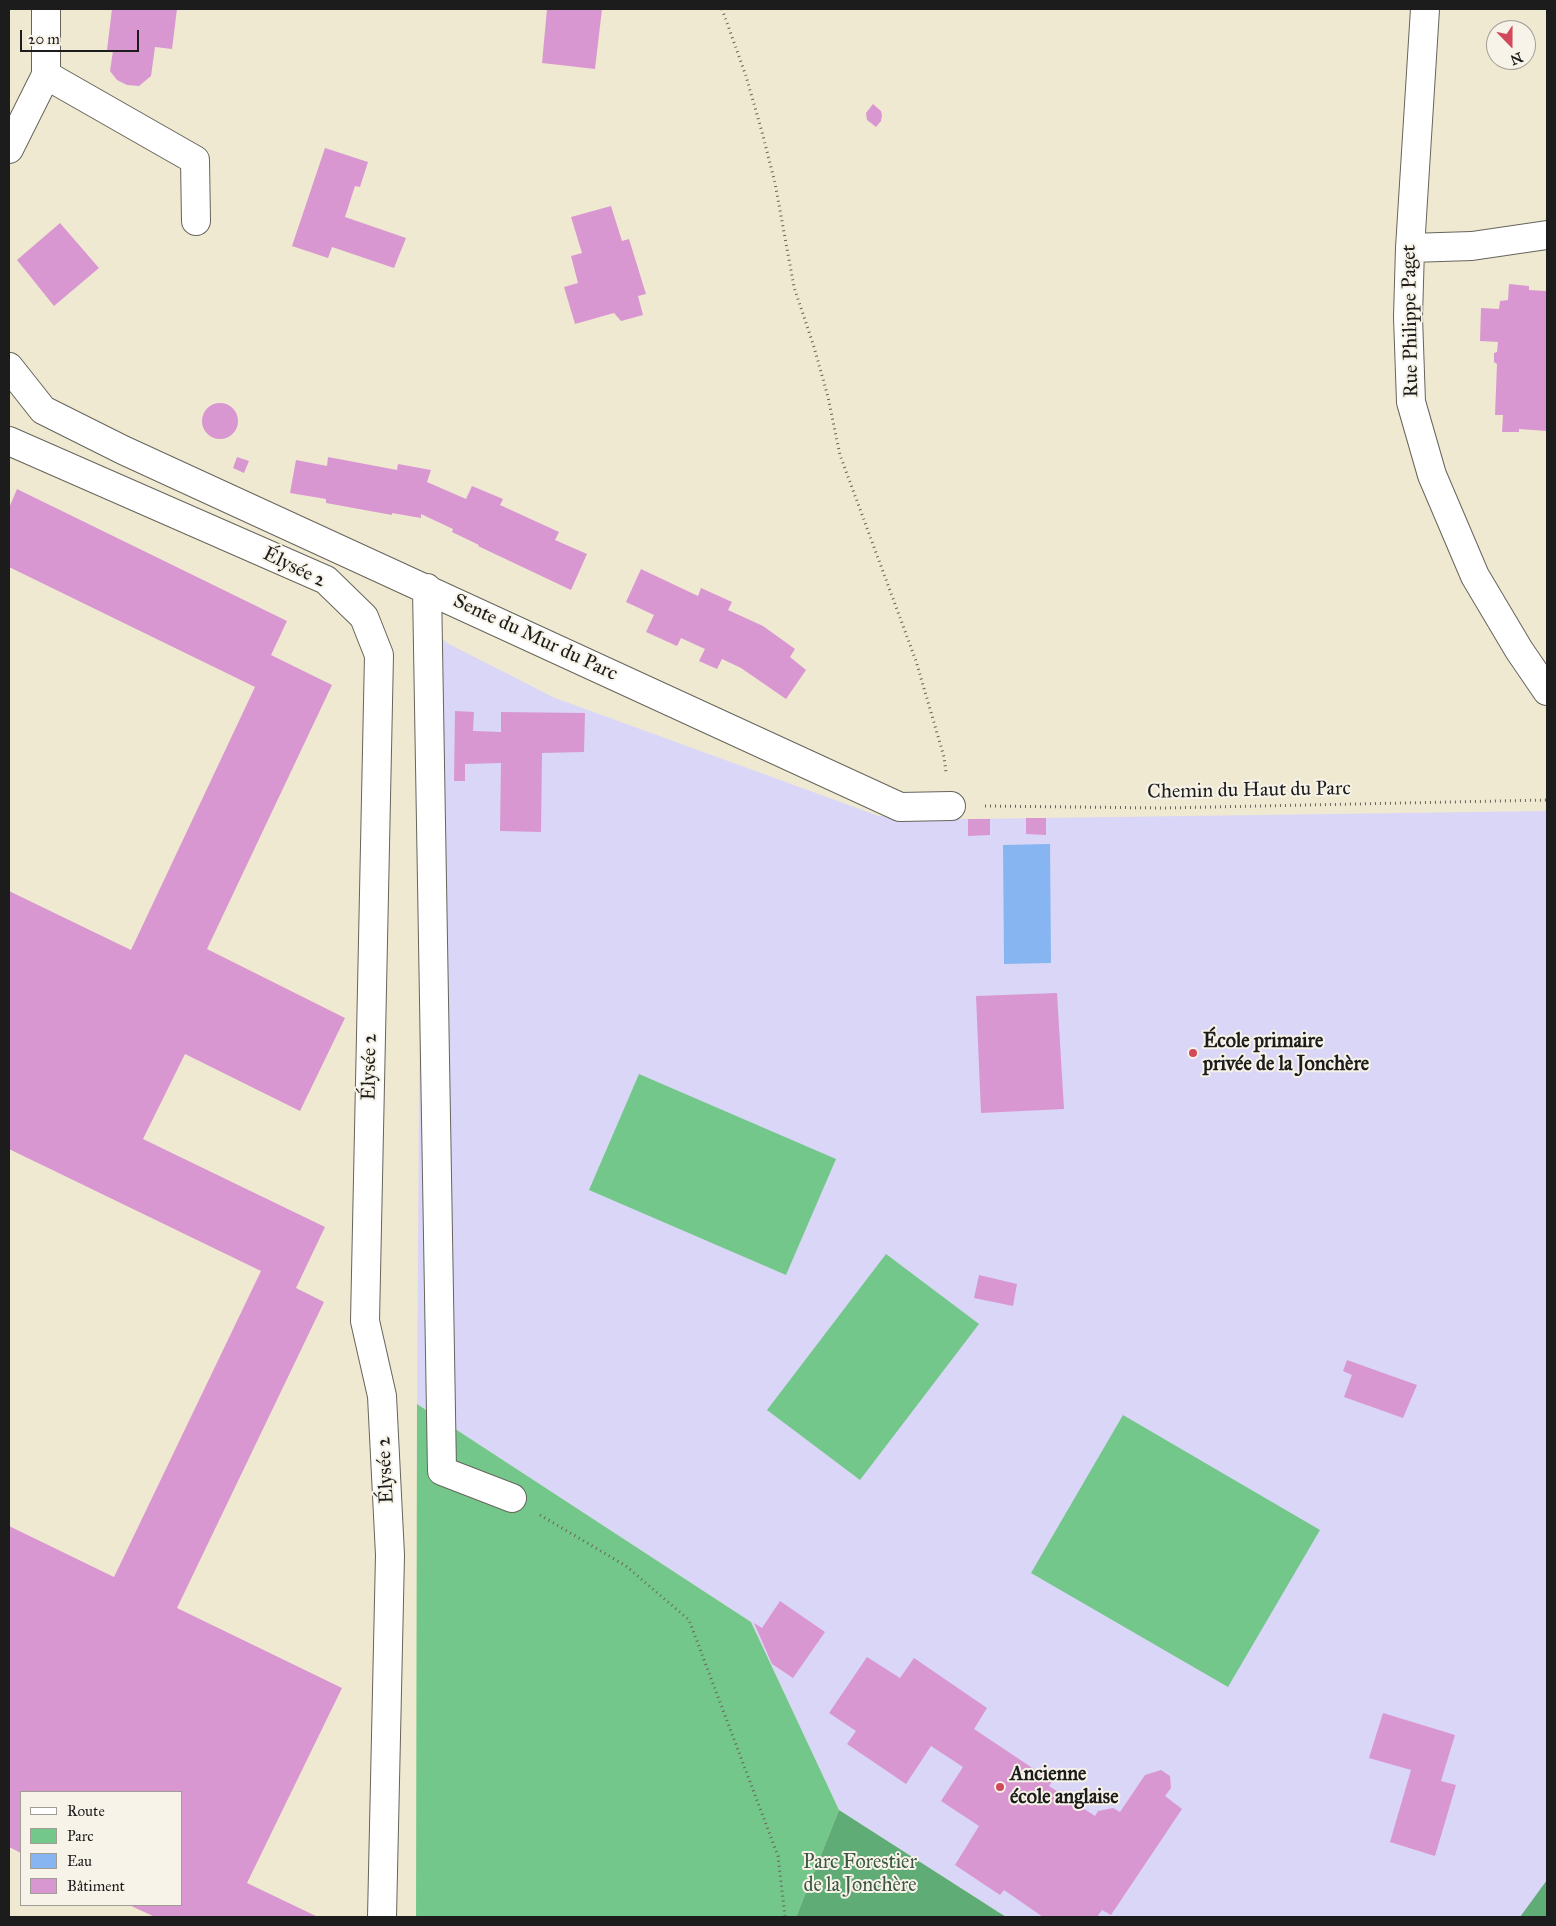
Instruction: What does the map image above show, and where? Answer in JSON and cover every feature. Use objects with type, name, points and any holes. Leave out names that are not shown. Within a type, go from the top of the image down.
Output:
[{"type":"street","points":[[9,149],[46,75],[46,9]]},
{"type":"street","name":"Rue Philippe Paget","points":[[1425,9],[1424,54],[1410,248],[1408,317],[1411,402],[1432,475],[1475,576],[1519,650],[1547,691]]},
{"type":"street","points":[[46,75],[195,160],[196,221]]},
{"type":"street","points":[[1410,248],[1472,246],[1547,235]]},
{"type":"street","name":"Sente du Mur du Parc","points":[[9,367],[43,410],[123,450],[427,588],[900,807],[951,806]]},
{"type":"street","name":"Élysée 2","points":[[9,441],[326,580],[364,617],[379,655],[365,1321],[382,1396],[390,1555],[382,1917]]},
{"type":"street","points":[[427,588],[442,1472],[512,1498]]},
{"type":"path","points":[[722,9],[746,76],[762,132],[775,183],[794,287],[828,397],[840,455],[916,662],[944,757],[951,806]]},
{"type":"path","name":"Chemin du Haut du Parc","points":[[951,806],[1163,808],[1547,800]]},
{"type":"path","points":[[512,1498],[626,1566],[689,1620],[778,1856],[785,1917]]},
{"type":"shaded area","points":[[422,620],[447,643],[555,698],[879,816],[968,819],[1547,811],[1547,1917],[1006,1917],[839,1810],[751,1622],[417,1404]]},
{"type":"green space","points":[[639,1074],[836,1159],[786,1275],[589,1190]]},
{"type":"green space","points":[[886,1254],[979,1324],[860,1480],[767,1410]]},
{"type":"green space","points":[[417,1404],[751,1622],[839,1810],[796,1917],[416,1917]]},
{"type":"green space","points":[[1123,1415],[1320,1530],[1228,1687],[1031,1573]]},
{"type":"green space","name":"Parc Forestier de la Jonchère","points":[[839,1810],[1006,1917],[796,1917]]},
{"type":"green space","points":[[1547,1880],[1547,1917],[1520,1917]]},
{"type":"water","points":[[1050,844],[1051,963],[1004,964],[1003,845]]},
{"type":"building","points":[[112,9],[177,9],[172,49],[155,47],[151,76],[139,86],[127,85],[117,80],[110,71],[113,51],[107,50]]},
{"type":"building","points":[[547,9],[602,9],[595,69],[542,63]]},
{"type":"building","points":[[873,104],[881,111],[882,115],[881,121],[876,127],[867,120],[866,113]]},
{"type":"building","points":[[325,148],[368,162],[360,187],[355,186],[345,217],[406,238],[394,268],[332,247],[328,258],[292,246]]},
{"type":"building","points":[[611,206],[622,241],[629,239],[646,294],[638,296],[643,315],[621,321],[614,313],[575,324],[564,287],[578,283],[571,256],[582,253],[571,217]]},
{"type":"building","points":[[60,223],[99,268],[54,306],[17,260]]},
{"type":"building","points":[[1509,284],[1529,286],[1529,290],[1547,291],[1547,431],[1519,429],[1519,432],[1502,432],[1503,415],[1495,415],[1497,364],[1494,362],[1494,353],[1497,352],[1498,342],[1480,341],[1481,308],[1499,309],[1500,301],[1508,300]]},
{"type":"building","points":[[220,403],[227,404],[233,408],[237,414],[237,428],[233,434],[227,438],[220,439],[213,438],[207,434],[203,428],[202,421],[203,414],[207,408],[213,404]]},
{"type":"building","points":[[237,457],[249,461],[244,473],[233,468]]},
{"type":"building","points":[[328,457],[397,470],[398,464],[431,470],[427,482],[466,499],[472,486],[503,499],[500,505],[559,532],[555,540],[587,554],[571,590],[478,546],[452,532],[453,529],[421,514],[421,518],[392,513],[392,515],[326,503],[326,499],[290,493],[296,460],[327,466]]},
{"type":"building","points":[[17,489],[287,621],[271,655],[332,685],[207,949],[345,1018],[300,1111],[185,1054],[143,1139],[325,1227],[296,1288],[324,1302],[177,1608],[342,1688],[247,1883],[318,1917],[155,1917],[131,1906],[182,1906],[182,1791],[20,1791],[20,1852],[9,1847],[9,1526],[114,1577],[261,1271],[9,1149],[9,891],[131,950],[255,687],[9,567],[9,508]]},
{"type":"building","points":[[641,569],[698,596],[701,588],[732,602],[728,610],[763,626],[795,649],[790,657],[806,670],[786,699],[741,668],[722,659],[717,669],[699,661],[705,649],[681,638],[677,646],[646,632],[654,615],[626,602]]},
{"type":"building","points":[[455,711],[474,712],[473,731],[501,732],[501,712],[585,713],[584,752],[542,753],[541,832],[500,831],[501,763],[465,764],[465,781],[454,781]]},
{"type":"building","points":[[1026,818],[1046,818],[1046,835],[1026,834]]},
{"type":"building","points":[[968,819],[990,819],[990,835],[968,836]]},
{"type":"building","points":[[1057,993],[1064,1109],[981,1113],[976,996]]},
{"type":"building","points":[[979,1275],[1017,1284],[1013,1306],[974,1298]]},
{"type":"building","points":[[1347,1360],[1417,1385],[1403,1418],[1344,1397],[1352,1375],[1343,1371]]},
{"type":"building","points":[[780,1601],[825,1632],[793,1678],[772,1664],[754,1623],[762,1628]]},
{"type":"building","name":"Ancienne école anglaise","points":[[867,1657],[900,1678],[914,1658],[987,1708],[974,1729],[1052,1781],[1049,1786],[1095,1816],[1098,1811],[1113,1808],[1120,1812],[1145,1775],[1161,1770],[1170,1776],[1171,1788],[1165,1796],[1182,1809],[1111,1915],[1102,1910],[1097,1917],[1043,1917],[1004,1890],[1000,1895],[955,1865],[979,1826],[941,1801],[963,1767],[931,1746],[906,1784],[847,1744],[856,1731],[829,1713]]},
{"type":"building","points":[[1383,1713],[1455,1735],[1441,1781],[1456,1785],[1435,1856],[1390,1842],[1411,1770],[1369,1758]]},
{"type":"place","name":"École primaire privée de la Jonchère","points":[[1193,1053]]},
{"type":"place","name":"Ancienne école anglaise","points":[[1000,1787]]}]
